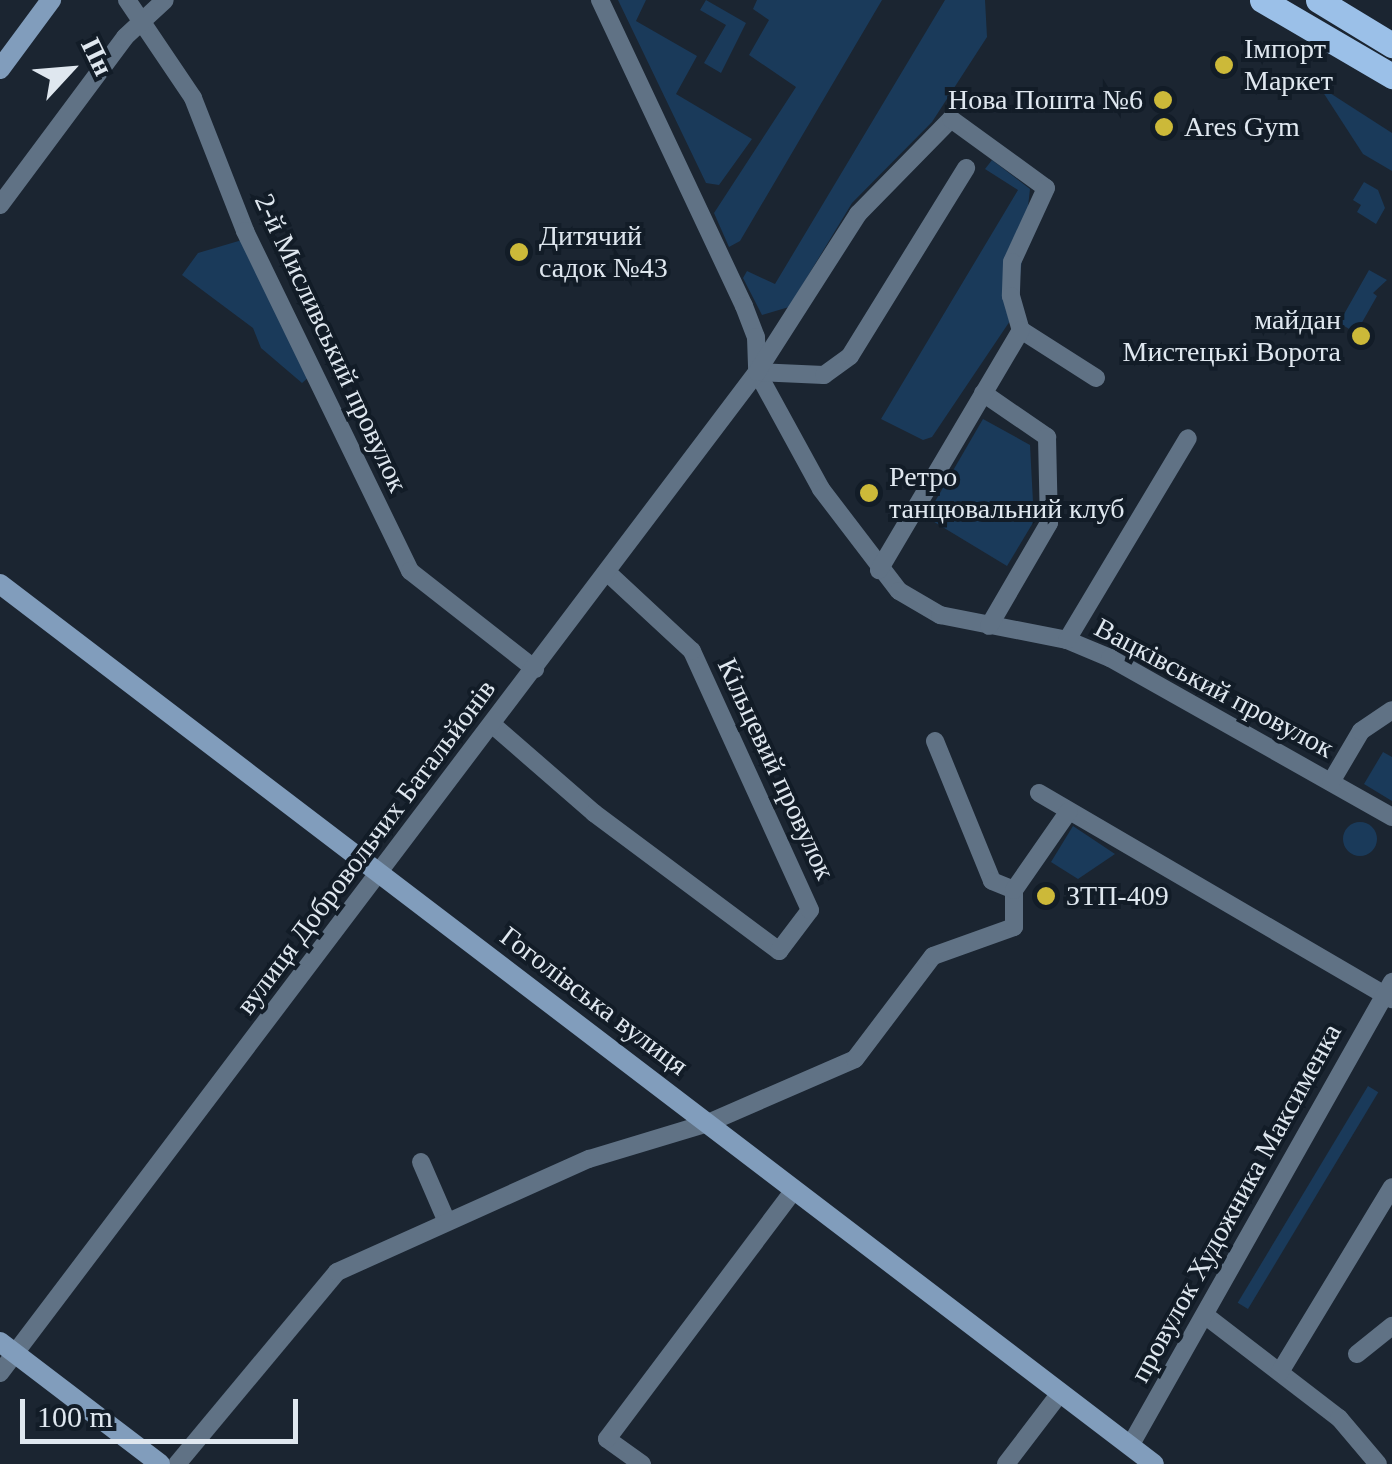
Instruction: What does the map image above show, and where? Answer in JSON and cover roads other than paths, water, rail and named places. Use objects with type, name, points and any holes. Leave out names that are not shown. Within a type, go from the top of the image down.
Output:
[{"type":"main road","points":[[1262,0],[1392,76]]},
{"type":"main road","points":[[1318,0],[1392,45]]},
{"type":"street","points":[[0,49],[36,0]]},
{"type":"street","points":[[0,69],[51,0]]},
{"type":"street","name":"2-й Мисливський провулок","points":[[127,0],[146,20],[193,98],[244,231],[410,572],[536,669]]},
{"type":"street","points":[[0,205],[125,37],[165,0]]},
{"type":"street","name":"Вацківський провулок","points":[[600,0],[744,306],[756,337],[757,372],[821,489],[879,570],[916,603],[988,626],[1068,640],[1392,817]]},
{"type":"street","name":"вулиця Добровольчих Батальйонів","points":[[0,1373],[8,1348],[494,726],[757,372],[858,214],[952,119],[1046,188],[1012,262],[1011,296],[1021,330]]},
{"type":"street","points":[[757,372],[824,374],[850,356],[966,168]]},
{"type":"street","points":[[879,570],[1021,330],[1096,378]]},
{"type":"street","points":[[982,393],[1046,437],[1049,523],[988,626]]},
{"type":"street","points":[[1068,640],[1188,438]]},
{"type":"street","name":"Кільцевий провулок","points":[[494,726],[594,813],[779,951],[810,910],[692,652],[606,572]]},
{"type":"street","name":"Гоголівська вулиця","points":[[0,584],[1154,1464]]},
{"type":"street","points":[[1331,782],[1361,731],[1392,710]]},
{"type":"street","points":[[935,741],[992,881],[1014,890]]},
{"type":"street","points":[[1038,793],[1390,992]]},
{"type":"street","points":[[177,1464],[337,1272],[589,1158],[708,1123],[855,1058],[934,956],[1014,926],[1014,890],[1068,810]]},
{"type":"street","name":"провулок Художника Максименка","points":[[1130,1446],[1390,992]]},
{"type":"street","points":[[421,1162],[447,1222]]},
{"type":"street","points":[[1280,1372],[1392,1187]]},
{"type":"street","points":[[642,1464],[607,1439],[794,1190]]},
{"type":"street","points":[[1206,1316],[1339,1418],[1378,1464]]},
{"type":"street","points":[[1357,1354],[1392,1326]]},
{"type":"street","points":[[8,1348],[160,1464]]},
{"type":"street","points":[[1006,1464],[1060,1392]]},
{"type":"place","name":"Імпорт Маркет","points":[[1224,65]]},
{"type":"place","name":"Нова Пошта №6","points":[[1163,100]]},
{"type":"place","name":"Ares Gym","points":[[1164,127]]},
{"type":"place","name":"Дитячий садок №43","points":[[519,252]]},
{"type":"place","name":"майдан Мистецькі Ворота","points":[[1361,336]]},
{"type":"place","name":"Ретро танцювальний клуб","points":[[869,493]]},
{"type":"place","name":"ЗТП-409","points":[[1046,896]]}]
